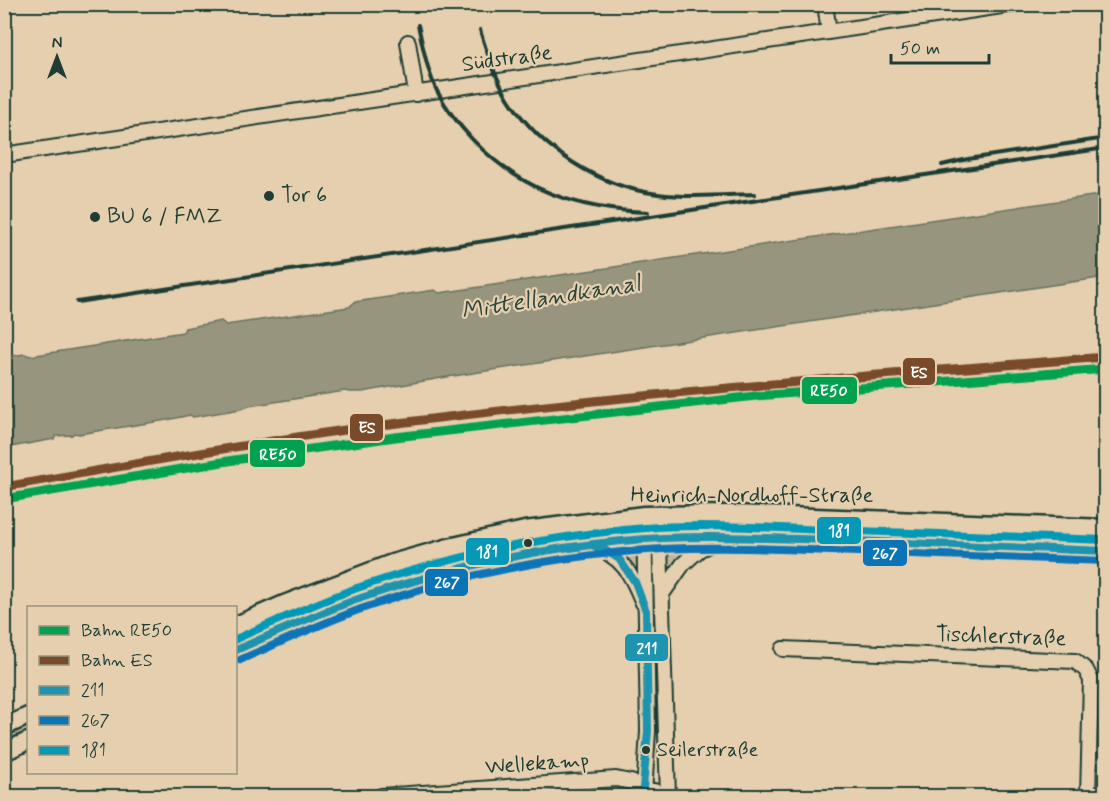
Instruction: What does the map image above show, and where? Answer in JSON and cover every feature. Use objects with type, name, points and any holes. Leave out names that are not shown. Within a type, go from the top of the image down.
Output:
[{"type":"main road","name":"Heinrich-Nordhoff-Straße","points":[[237,625],[392,563],[438,550],[525,530],[652,515],[734,514],[1106,528]]},
{"type":"main road","name":"Heinrich-Nordhoff-Straße","points":[[237,650],[361,598],[436,575],[502,559],[591,545],[653,538],[729,537],[1106,551]]},
{"type":"main road","points":[[4,727],[27,716]]},
{"type":"main road","points":[[4,752],[27,741]]},
{"type":"street","points":[[825,4],[829,32]]},
{"type":"street","name":"Südstraße","points":[[4,155],[1015,4]]},
{"type":"street","points":[[408,42],[416,94]]},
{"type":"street","points":[[652,515],[653,538],[662,594],[669,796]]},
{"type":"street","points":[[662,594],[683,564],[700,549],[729,537]]},
{"type":"street","points":[[643,792],[648,731],[646,610],[653,538]]},
{"type":"street","points":[[591,545],[619,559],[635,582],[646,610]]},
{"type":"street","name":"Tischlerstraße","points":[[783,650],[1075,661],[1086,670],[1091,680],[1088,796]]},
{"type":"street","name":"Wellekamp","points":[[381,796],[616,779],[631,782],[643,792],[669,796]]},
{"type":"shaded area","points":[[831,524],[866,525],[866,529],[840,528],[802,532],[710,530],[710,526],[781,527]]},
{"type":"shaded area","points":[[909,527],[1101,534],[1101,538],[1017,535],[972,539],[907,536],[897,533],[897,530]]},
{"type":"shaded area","points":[[590,528],[590,531],[509,543],[470,558],[416,573],[237,642],[237,633],[286,610],[413,564],[508,541]]},
{"type":"shaded area","points":[[691,544],[669,573],[667,573],[666,545]]},
{"type":"shaded area","points":[[639,546],[640,574],[637,574],[626,558],[616,549]]},
{"type":"shaded area","points":[[27,724],[27,733],[5,745],[4,735]]},
{"type":"water","name":"Mittellandkanal","points":[[1105,194],[1105,277],[447,377],[362,392],[345,391],[193,417],[190,415],[74,433],[5,448],[5,357],[25,354],[30,356],[183,332],[185,328],[221,321],[226,325],[349,307],[355,302],[435,290],[439,293],[453,291]]},
{"type":"railway","points":[[418,25],[428,67],[437,91],[462,128],[490,157],[530,184],[552,194],[598,207],[648,212]]},
{"type":"railway","points":[[480,30],[499,82],[521,116],[554,149],[593,174],[636,190],[658,194],[694,196],[755,194]]},
{"type":"railway","points":[[942,165],[1106,138]]},
{"type":"railway","points":[[77,302],[1106,148]]},
{"type":"rail line","name":"ES","points":[[4,487],[260,443],[440,418],[725,388],[1106,357]]},
{"type":"rail line","name":"RE50","points":[[4,499],[234,460],[395,437],[756,396],[1106,369]]},
{"type":"transit line","name":"181","points":[[237,639],[296,612],[393,576],[505,548],[619,530],[722,526],[1106,540]]},
{"type":"transit line","name":"211","points":[[237,650],[361,598],[425,578],[522,555],[589,545],[648,539],[726,537],[1106,551]]},
{"type":"transit line","name":"211","points":[[570,548],[591,545],[619,559],[635,582],[646,611],[648,731],[644,796]]},
{"type":"transit line","name":"267","points":[[240,660],[300,633],[393,598],[490,572],[589,556],[674,548],[726,548],[1106,561]]},
{"type":"place","name":"Tor 6","points":[[269,196]]},
{"type":"place","name":"BU 6 / FMZ","points":[[95,217]]},
{"type":"place","name":"Seilerstraße","points":[[646,750]]}]
